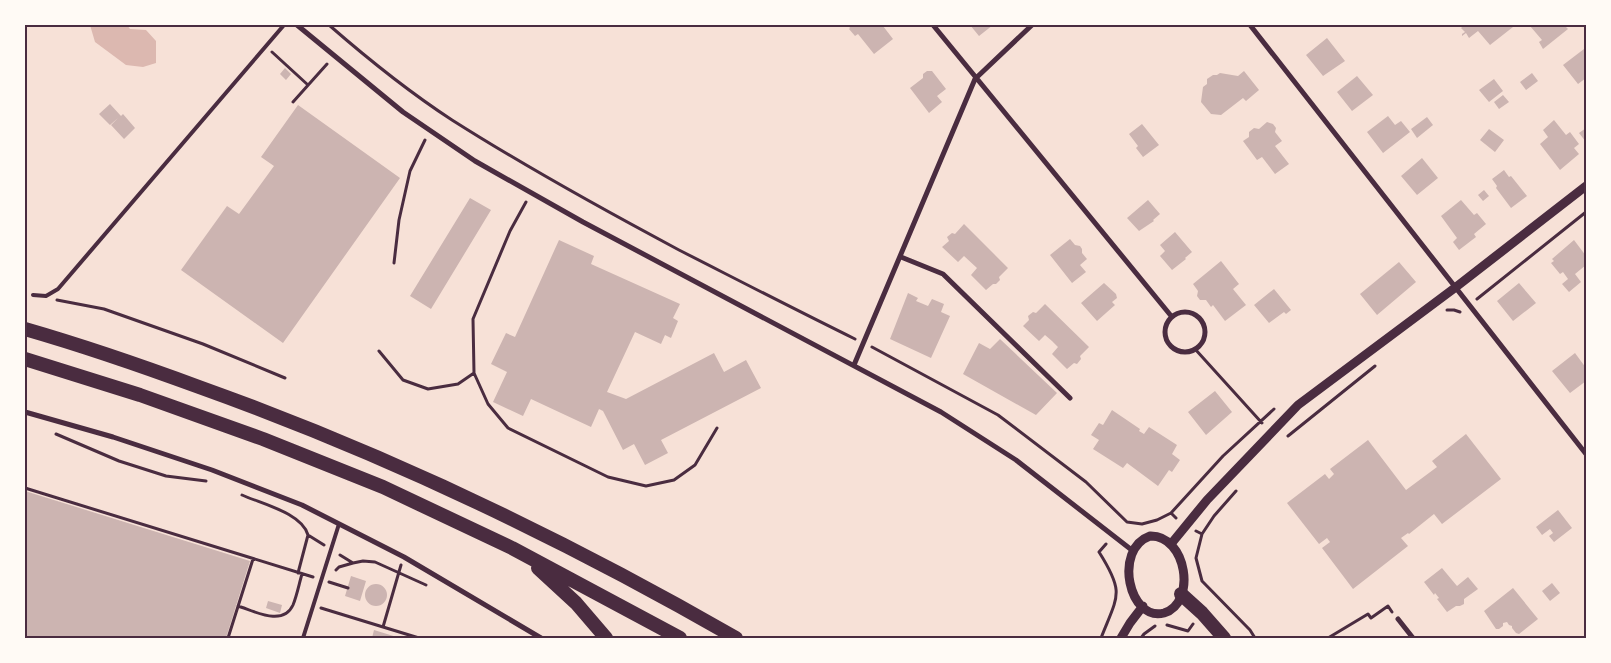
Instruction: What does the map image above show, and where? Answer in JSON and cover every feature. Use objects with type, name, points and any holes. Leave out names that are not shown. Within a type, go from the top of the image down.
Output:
[{"type":"highway","points":[[25,329],[152,370],[275,414],[393,463],[591,557],[736,638]]},
{"type":"highway","points":[[25,359],[140,395],[263,439],[383,487],[512,548],[680,638]]},
{"type":"highway","points":[[512,548],[556,583],[576,602],[606,638]]},
{"type":"highway","points":[[1181,594],[1202,613],[1224,638]]},
{"type":"street","points":[[298,25],[403,112],[475,161],[592,227],[941,412],[1016,460],[1133,551]]},
{"type":"street","points":[[932,25],[1172,317]]},
{"type":"street","points":[[854,365],[976,79],[1032,25]]},
{"type":"street","points":[[1250,25],[1586,454]]},
{"type":"street","points":[[1171,544],[1207,500],[1298,405],[1456,287],[1586,186]]},
{"type":"street","points":[[901,256],[944,274],[1070,398]]},
{"type":"street","points":[[1190,313],[1201,321],[1204,326],[1203,340],[1195,349],[1182,352],[1171,346],[1165,335],[1168,322],[1172,317],[1178,314],[1190,313]]},
{"type":"street","points":[[25,412],[113,437],[212,470],[302,505],[404,557],[541,638]]},
{"type":"street","points":[[1150,536],[1162,538],[1171,544],[1178,553],[1182,565],[1184,578],[1181,594],[1174,606],[1164,613],[1152,612],[1134,596],[1129,580],[1129,566],[1133,551],[1140,541],[1150,536]]},
{"type":"street","points":[[1121,638],[1143,606]]},
{"type":"street","points":[[1398,619],[1413,638]]},
{"type":"lane","points":[[33,295],[46,296],[58,289],[284,25]]},
{"type":"lane","points":[[303,638],[339,524]]},
{"type":"path","points":[[329,25],[366,57],[451,119],[524,164],[625,221],[767,296],[864,343],[998,415],[1086,482],[1127,522],[1142,524],[1157,520],[1171,513],[1186,526],[1202,534]]},
{"type":"path","points":[[293,102],[348,41]]},
{"type":"path","points":[[266,47],[308,85]]},
{"type":"path","points":[[394,263],[398,220],[410,171],[430,130]]},
{"type":"path","points":[[531,192],[510,231],[473,319],[474,373],[488,404],[508,428],[608,477],[646,486],[674,480],[695,465],[717,428]]},
{"type":"path","points":[[1445,311],[1454,310],[1460,312],[1470,305],[1586,212]]},
{"type":"path","points":[[33,295],[104,309],[203,344],[285,378]]},
{"type":"path","points":[[1195,349],[1270,433]]},
{"type":"path","points":[[379,350],[403,380],[428,389],[458,384],[474,373]]},
{"type":"path","points":[[1282,440],[1375,366]]},
{"type":"path","points":[[53,433],[118,461],[166,476],[207,481]]},
{"type":"path","points":[[1242,484],[1214,516],[1202,534],[1196,558],[1202,581],[1250,630],[1255,638]]},
{"type":"path","points":[[25,488],[348,588]]},
{"type":"path","points":[[233,492],[293,516],[301,522],[308,536],[292,607],[287,613],[277,617],[238,606]]},
{"type":"path","points":[[1101,638],[1117,597],[1117,588],[1112,572],[1099,552],[1127,522]]},
{"type":"path","points":[[308,536],[352,563]]},
{"type":"path","points":[[383,627],[404,557]]},
{"type":"path","points":[[228,638],[253,559]]},
{"type":"path","points":[[334,573],[339,567],[352,563],[363,561],[375,562],[426,585]]},
{"type":"path","points":[[325,590],[330,577]]},
{"type":"path","points":[[1141,638],[1154,627],[1167,625],[1188,631],[1215,596]]},
{"type":"path","points":[[322,599],[320,608],[419,638]]},
{"type":"path","points":[[1328,638],[1368,614],[1371,618],[1388,606],[1398,619]]},
{"type":"shaded area","points":[[90,25],[127,25],[130,29],[146,30],[156,41],[156,63],[143,67],[126,65],[95,42]]},
{"type":"building","points":[[848,25],[885,25],[883,26],[893,39],[874,54],[858,34],[855,36]]},
{"type":"building","points":[[970,25],[993,25],[979,36]]},
{"type":"building","points":[[1464,25],[1511,25],[1513,27],[1490,45],[1478,31],[1469,38],[1466,33],[1462,36],[1465,32],[1461,28]]},
{"type":"building","points":[[1531,25],[1564,25],[1568,29],[1543,49],[1539,42],[1542,40]]},
{"type":"building","points":[[1327,38],[1345,61],[1323,76],[1306,55]]},
{"type":"building","points":[[1584,49],[1586,52],[1586,78],[1578,84],[1563,65]]},
{"type":"building","points":[[285,68],[291,74],[286,80],[280,74]]},
{"type":"building","points":[[927,71],[932,71],[946,89],[937,96],[942,102],[929,113],[910,88],[923,78],[923,74]]},
{"type":"building","points":[[1244,71],[1259,90],[1246,101],[1243,98],[1221,115],[1211,114],[1201,102],[1203,87],[1207,84],[1207,79],[1220,73],[1238,76]]},
{"type":"building","points":[[1532,73],[1538,81],[1526,90],[1520,82]]},
{"type":"building","points":[[1357,76],[1373,95],[1352,111],[1337,92]]},
{"type":"building","points":[[1494,79],[1503,91],[1489,102],[1479,90]]},
{"type":"building","points":[[1503,95],[1509,102],[1499,109],[1494,102]]},
{"type":"building","points":[[110,104],[121,116],[123,114],[135,128],[124,139],[111,125],[118,118],[110,125],[99,114]]},
{"type":"building","points":[[298,105],[400,178],[283,343],[181,270],[227,206],[239,214],[274,166],[261,157]]},
{"type":"building","points":[[1388,116],[1395,125],[1401,121],[1410,132],[1383,153],[1367,132]]},
{"type":"building","points":[[1427,117],[1433,125],[1417,138],[1411,129]]},
{"type":"building","points":[[1554,120],[1566,135],[1570,132],[1579,144],[1574,148],[1579,154],[1560,170],[1540,144],[1548,137],[1543,130]]},
{"type":"building","points":[[1267,122],[1273,124],[1276,128],[1275,132],[1282,141],[1275,146],[1289,164],[1275,174],[1262,157],[1257,160],[1243,141],[1249,137],[1249,132],[1254,128],[1259,129]]},
{"type":"building","points":[[1142,124],[1159,145],[1143,157],[1129,134]]},
{"type":"building","points":[[1586,128],[1586,142],[1579,133]]},
{"type":"building","points":[[1489,129],[1504,140],[1495,152],[1480,140]]},
{"type":"building","points":[[1422,158],[1438,178],[1417,195],[1401,176]]},
{"type":"building","points":[[1504,170],[1527,196],[1511,208],[1496,188],[1497,186],[1492,179]]},
{"type":"building","points":[[1484,190],[1489,196],[1483,201],[1478,195]]},
{"type":"building","points":[[470,198],[491,210],[431,309],[410,296]]},
{"type":"building","points":[[1148,200],[1160,214],[1154,221],[1139,231],[1127,218]]},
{"type":"building","points":[[1461,200],[1474,215],[1477,213],[1486,224],[1474,234],[1476,237],[1459,250],[1453,242],[1457,238],[1441,216]]},
{"type":"building","points":[[964,224],[1008,268],[999,277],[1000,280],[996,284],[993,284],[986,290],[971,275],[977,268],[964,256],[958,262],[942,247],[949,241],[947,237],[952,233],[955,234]]},
{"type":"building","points":[[1175,232],[1192,252],[1172,270],[1160,256],[1165,251],[1160,245]]},
{"type":"building","points":[[1070,239],[1075,245],[1080,246],[1082,253],[1087,259],[1080,265],[1086,272],[1072,283],[1050,255]]},
{"type":"building","points":[[559,240],[594,256],[591,264],[680,304],[673,318],[678,321],[671,338],[665,335],[661,344],[635,332],[607,392],[626,399],[714,353],[724,372],[746,360],[761,388],[661,440],[668,453],[645,465],[634,444],[623,450],[603,411],[599,409],[591,427],[531,399],[523,416],[493,402],[507,372],[491,364],[506,333],[515,337]]},
{"type":"building","points":[[1574,240],[1586,256],[1586,265],[1575,274],[1581,282],[1569,292],[1562,284],[1568,279],[1563,272],[1560,274],[1551,263],[1554,261],[1552,259]]},
{"type":"building","points":[[1221,261],[1239,284],[1233,289],[1246,305],[1225,321],[1213,305],[1211,307],[1206,300],[1200,300],[1197,296],[1198,291],[1193,284]]},
{"type":"building","points":[[1399,262],[1416,282],[1377,315],[1360,294]]},
{"type":"building","points":[[1104,283],[1116,294],[1117,298],[1112,302],[1115,305],[1097,321],[1081,303]]},
{"type":"building","points":[[1519,283],[1536,303],[1513,321],[1497,301]]},
{"type":"building","points":[[1274,289],[1291,310],[1286,314],[1284,312],[1269,323],[1254,305]]},
{"type":"building","points":[[908,293],[918,298],[916,301],[928,306],[932,299],[944,304],[941,312],[950,316],[931,358],[890,339]]},
{"type":"building","points":[[1045,304],[1089,347],[1080,356],[1081,359],[1077,364],[1074,363],[1067,369],[1052,354],[1058,347],[1052,341],[1045,335],[1039,341],[1023,326],[1029,320],[1028,316],[1033,312],[1036,313]]},
{"type":"building","points":[[1000,339],[1057,393],[1036,415],[963,374],[979,343],[990,349]]},
{"type":"building","points":[[1575,353],[1586,368],[1586,381],[1570,393],[1552,371]]},
{"type":"building","points":[[1215,391],[1232,412],[1206,435],[1188,412]]},
{"type":"building","points":[[1112,410],[1140,429],[1139,431],[1144,434],[1149,427],[1177,445],[1172,454],[1180,460],[1172,472],[1169,470],[1158,486],[1127,463],[1123,468],[1093,449],[1099,440],[1091,435],[1099,423],[1103,425]]},
{"type":"building","points":[[1466,434],[1501,479],[1442,524],[1434,514],[1401,538],[1408,546],[1353,589],[1322,548],[1330,542],[1327,538],[1319,544],[1287,503],[1325,474],[1329,479],[1334,474],[1330,469],[1368,440],[1406,490],[1437,467],[1432,461]]},
{"type":"building","points":[[25,491],[250,561],[226,638],[25,638]]},
{"type":"building","points":[[1558,510],[1572,528],[1554,542],[1549,536],[1553,533],[1550,529],[1542,535],[1536,527]]},
{"type":"building","points":[[1442,568],[1457,586],[1468,577],[1478,589],[1464,599],[1464,604],[1456,606],[1447,612],[1437,599],[1439,598],[1435,593],[1434,595],[1424,582]]},
{"type":"building","points":[[351,576],[366,581],[360,601],[345,596]]},
{"type":"building","points":[[1552,583],[1560,593],[1550,601],[1542,591]]},
{"type":"building","points":[[376,584],[386,591],[387,595],[380,605],[376,606],[366,599],[365,595],[372,585]]},
{"type":"building","points":[[1513,588],[1538,619],[1519,634],[1507,622],[1503,623],[1503,626],[1499,629],[1496,629],[1484,611]]},
{"type":"building","points":[[268,601],[282,605],[280,613],[266,608]]},
{"type":"building","points":[[374,630],[400,638],[372,638]]}]
